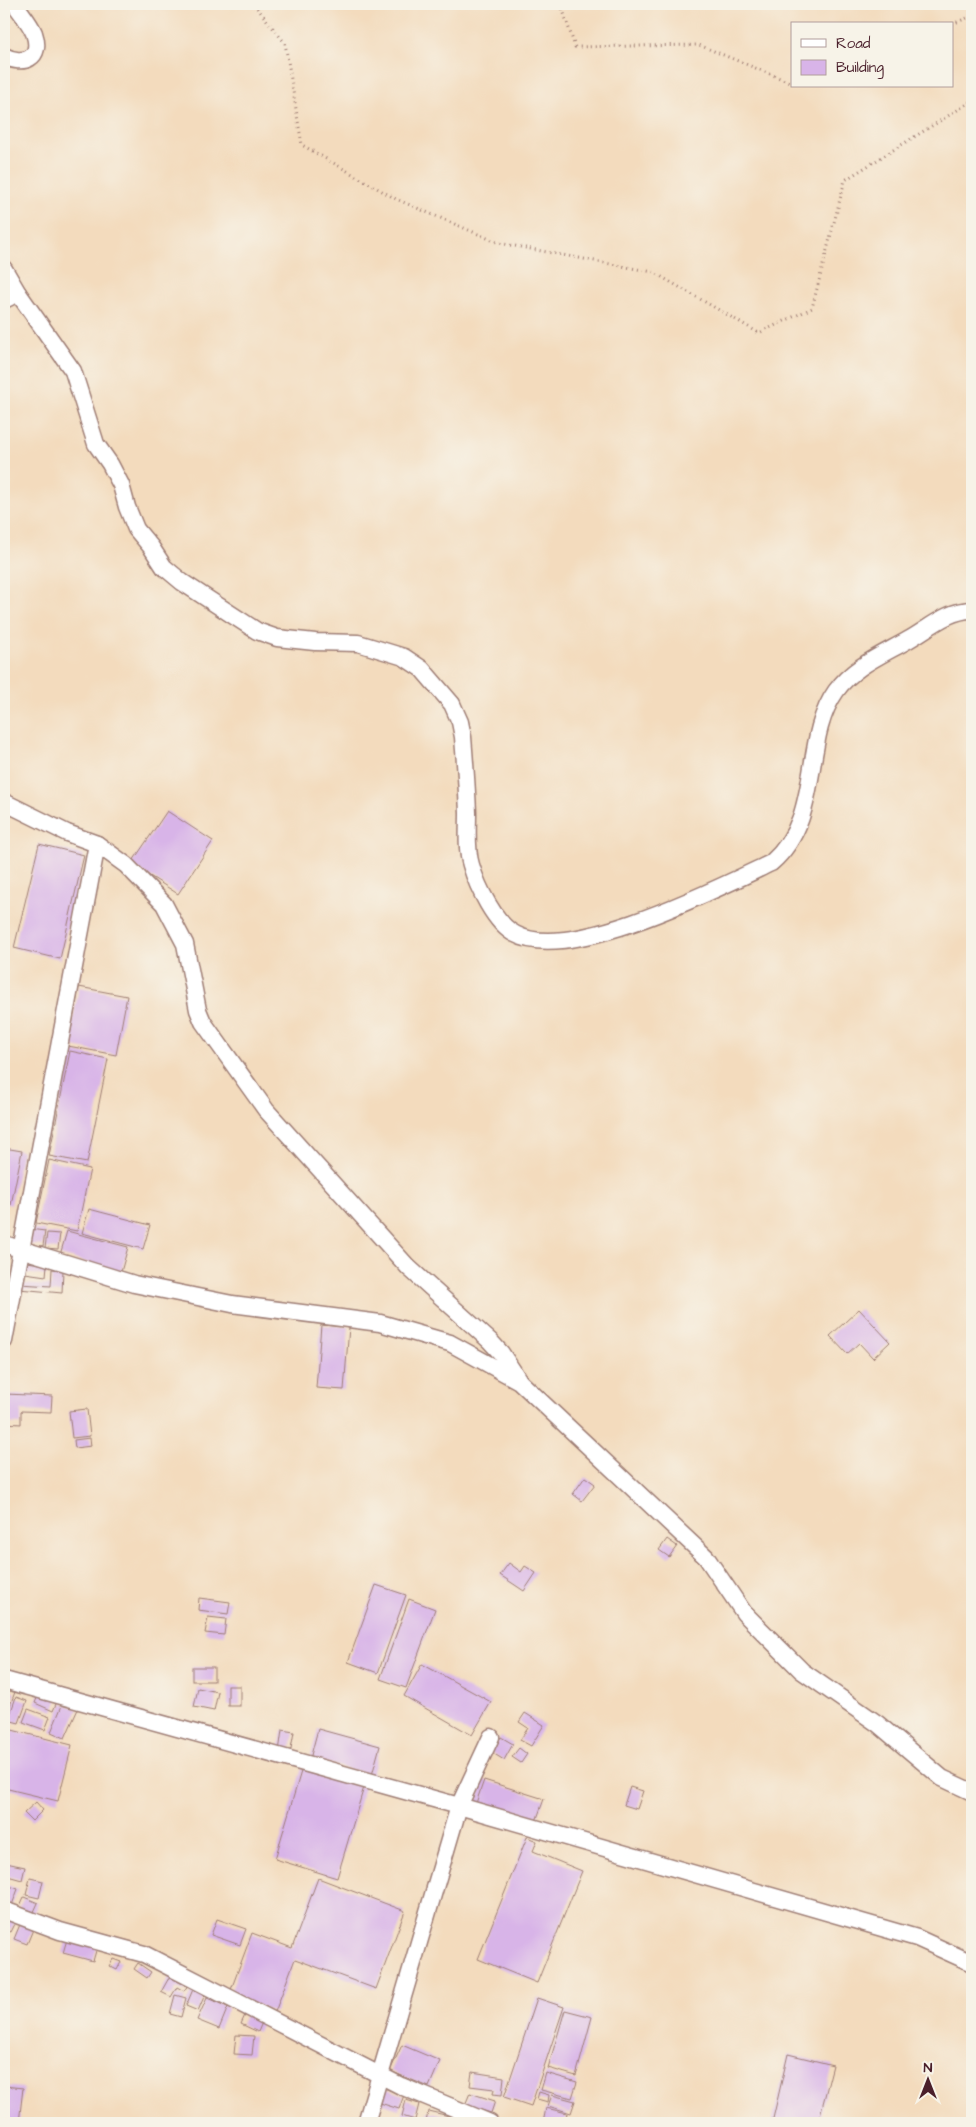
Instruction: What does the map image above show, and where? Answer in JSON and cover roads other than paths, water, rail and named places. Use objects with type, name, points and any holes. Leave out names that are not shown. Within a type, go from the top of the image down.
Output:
[{"type":"street","points":[[4,56],[21,62],[29,60],[34,53],[36,39],[34,32],[15,4]]},
{"type":"street","points":[[4,269],[11,297],[73,371],[96,444],[110,464],[121,485],[127,508],[136,529],[164,566],[182,582],[244,622],[257,630],[277,638],[315,642],[358,643],[404,657],[422,669],[452,704],[460,722],[463,737],[470,863],[477,884],[488,904],[504,925],[515,935],[536,940],[559,940],[626,926],[690,902],[771,863],[780,855],[791,839],[802,814],[810,788],[818,738],[826,711],[836,691],[853,673],[871,659],[910,639],[946,616],[963,610],[972,610]]},
{"type":"street","points":[[4,802],[67,833],[97,844],[126,865],[164,904],[185,944],[202,1022],[266,1110],[408,1267],[502,1353],[519,1381]]},
{"type":"street","points":[[4,1341],[97,844]]},
{"type":"street","points":[[4,1244],[22,1251],[154,1288],[232,1304],[380,1322],[450,1343],[519,1381],[706,1557],[744,1612],[802,1671],[878,1724],[942,1778],[972,1792]]},
{"type":"street","points":[[4,1680],[458,1806],[917,1938],[972,1962]]},
{"type":"street","points":[[366,2123],[458,1806],[491,1737]]},
{"type":"street","points":[[4,1910],[60,1931],[144,1954],[401,2086],[490,2123]]}]
